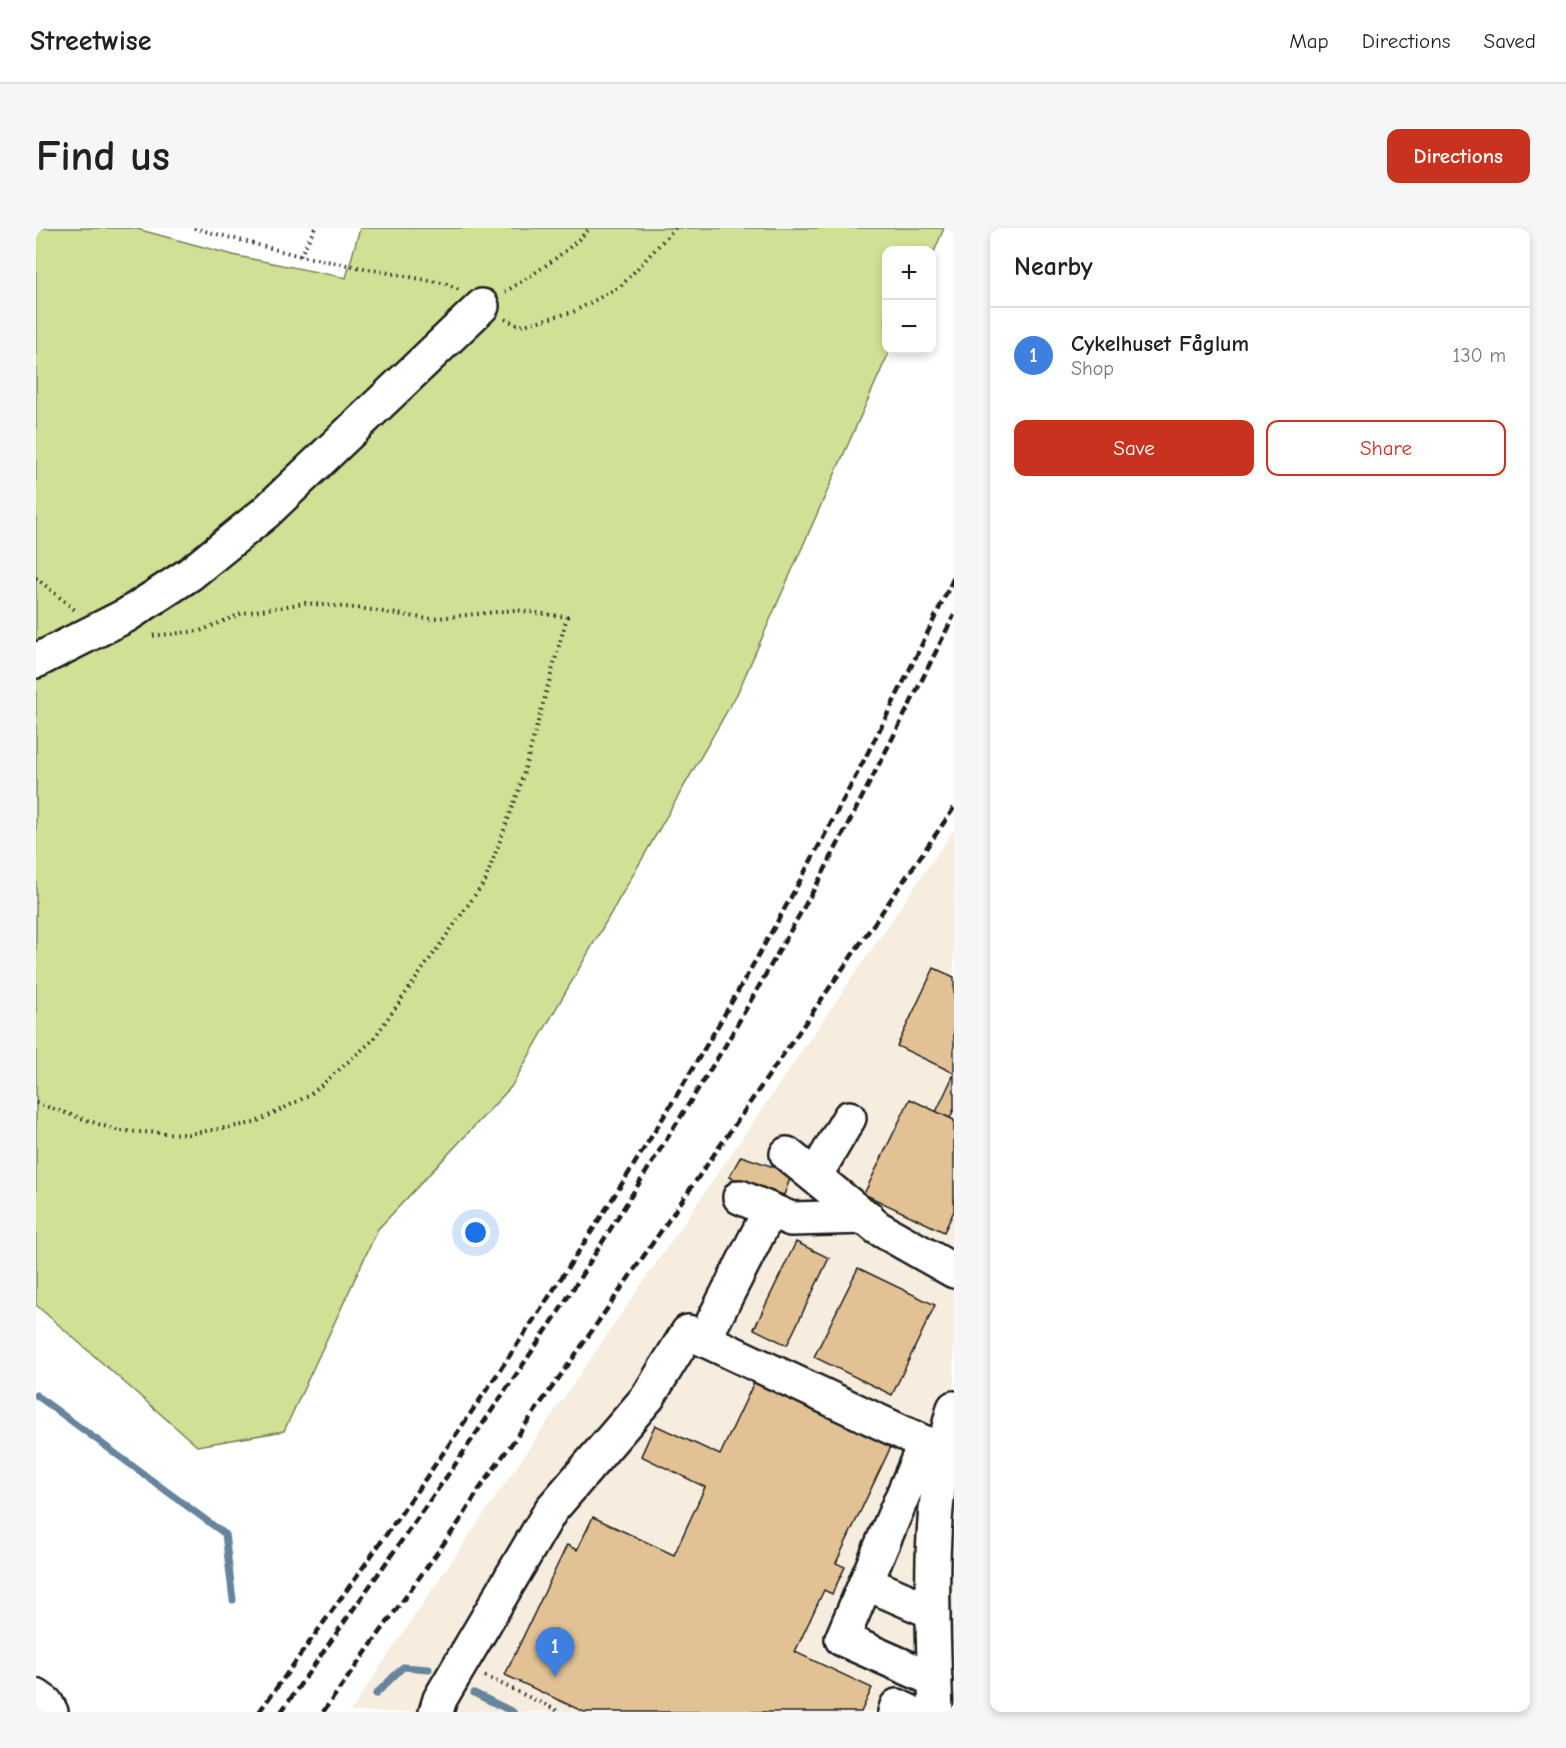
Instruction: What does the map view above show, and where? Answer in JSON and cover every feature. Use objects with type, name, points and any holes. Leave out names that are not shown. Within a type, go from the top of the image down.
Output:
[{"type":"street","points":[[36,661],[127,615],[190,574],[265,513],[482,306]]},
{"type":"street","points":[[815,1176],[849,1118]]},
{"type":"street","points":[[787,1154],[878,1228],[954,1271]]},
{"type":"street","points":[[740,1197],[791,1219],[867,1217]]},
{"type":"street","points":[[714,1320],[770,1210]]},
{"type":"street","points":[[436,1712],[440,1699],[551,1510],[648,1397],[688,1332],[935,1447]]},
{"type":"street","points":[[935,1447],[933,1527],[940,1601],[936,1696],[842,1639],[866,1583],[954,1408]]},
{"type":"street","points":[[866,1583],[940,1601]]},
{"type":"street","points":[[36,1696],[46,1703],[51,1712]]},
{"type":"street","points":[[894,1712],[897,1706],[910,1712]]},
{"type":"path","points":[[194,228],[300,256],[447,284],[469,294],[482,306],[520,326],[573,312],[621,286],[675,228]]},
{"type":"path","points":[[300,256],[315,228]]},
{"type":"path","points":[[482,306],[535,274],[576,243],[590,228]]},
{"type":"path","points":[[36,578],[103,628],[128,639],[200,631],[243,613],[305,603],[428,619],[515,610],[567,617],[519,790],[485,881],[372,1041],[310,1095],[254,1123],[188,1134],[119,1131],[36,1103]]},
{"type":"path","points":[[461,1664],[560,1712]]},
{"type":"shaded area","points":[[954,829],[954,1712],[350,1712],[442,1575]]},
{"type":"green space","points":[[36,228],[133,228],[237,256],[346,278],[360,228],[944,228],[936,247],[882,246],[882,354],[888,354],[737,694],[511,1087],[378,1229],[284,1431],[197,1446],[36,1305]]},
{"type":"building","points":[[934,968],[954,977],[954,1073],[897,1046]]},
{"type":"building","points":[[954,1074],[954,1109],[950,1118],[936,1112]]},
{"type":"building","points":[[910,1099],[954,1120],[954,1211],[944,1232],[864,1194]]},
{"type":"building","points":[[741,1156],[792,1173],[784,1195],[729,1177]]},
{"type":"building","points":[[796,1242],[829,1258],[787,1345],[754,1329]]},
{"type":"building","points":[[858,1268],[935,1305],[892,1395],[814,1357]]},
{"type":"building","points":[[757,1376],[894,1440],[836,1563],[845,1567],[832,1594],[824,1590],[795,1652],[872,1688],[861,1712],[584,1712],[505,1675],[567,1545],[577,1550],[593,1517],[674,1555],[705,1487],[641,1456],[655,1425],[720,1455]]},
{"type":"waterway","points":[[36,1395],[225,1534],[233,1600]]},
{"type":"waterway","points":[[376,1694],[403,1667],[429,1669]]},
{"type":"waterway","points":[[474,1693],[513,1712]]},
{"type":"railway","points":[[259,1712],[366,1564],[521,1339],[669,1108],[819,846],[888,713],[954,577]]},
{"type":"railway","points":[[281,1712],[452,1469],[556,1316],[725,1046],[821,877],[954,615]]},
{"type":"railway","points":[[323,1712],[462,1518],[480,1488],[571,1361],[954,808]]},
{"type":"place","name":"Cykelhuset Fåglum","points":[[555,1677]]}]
